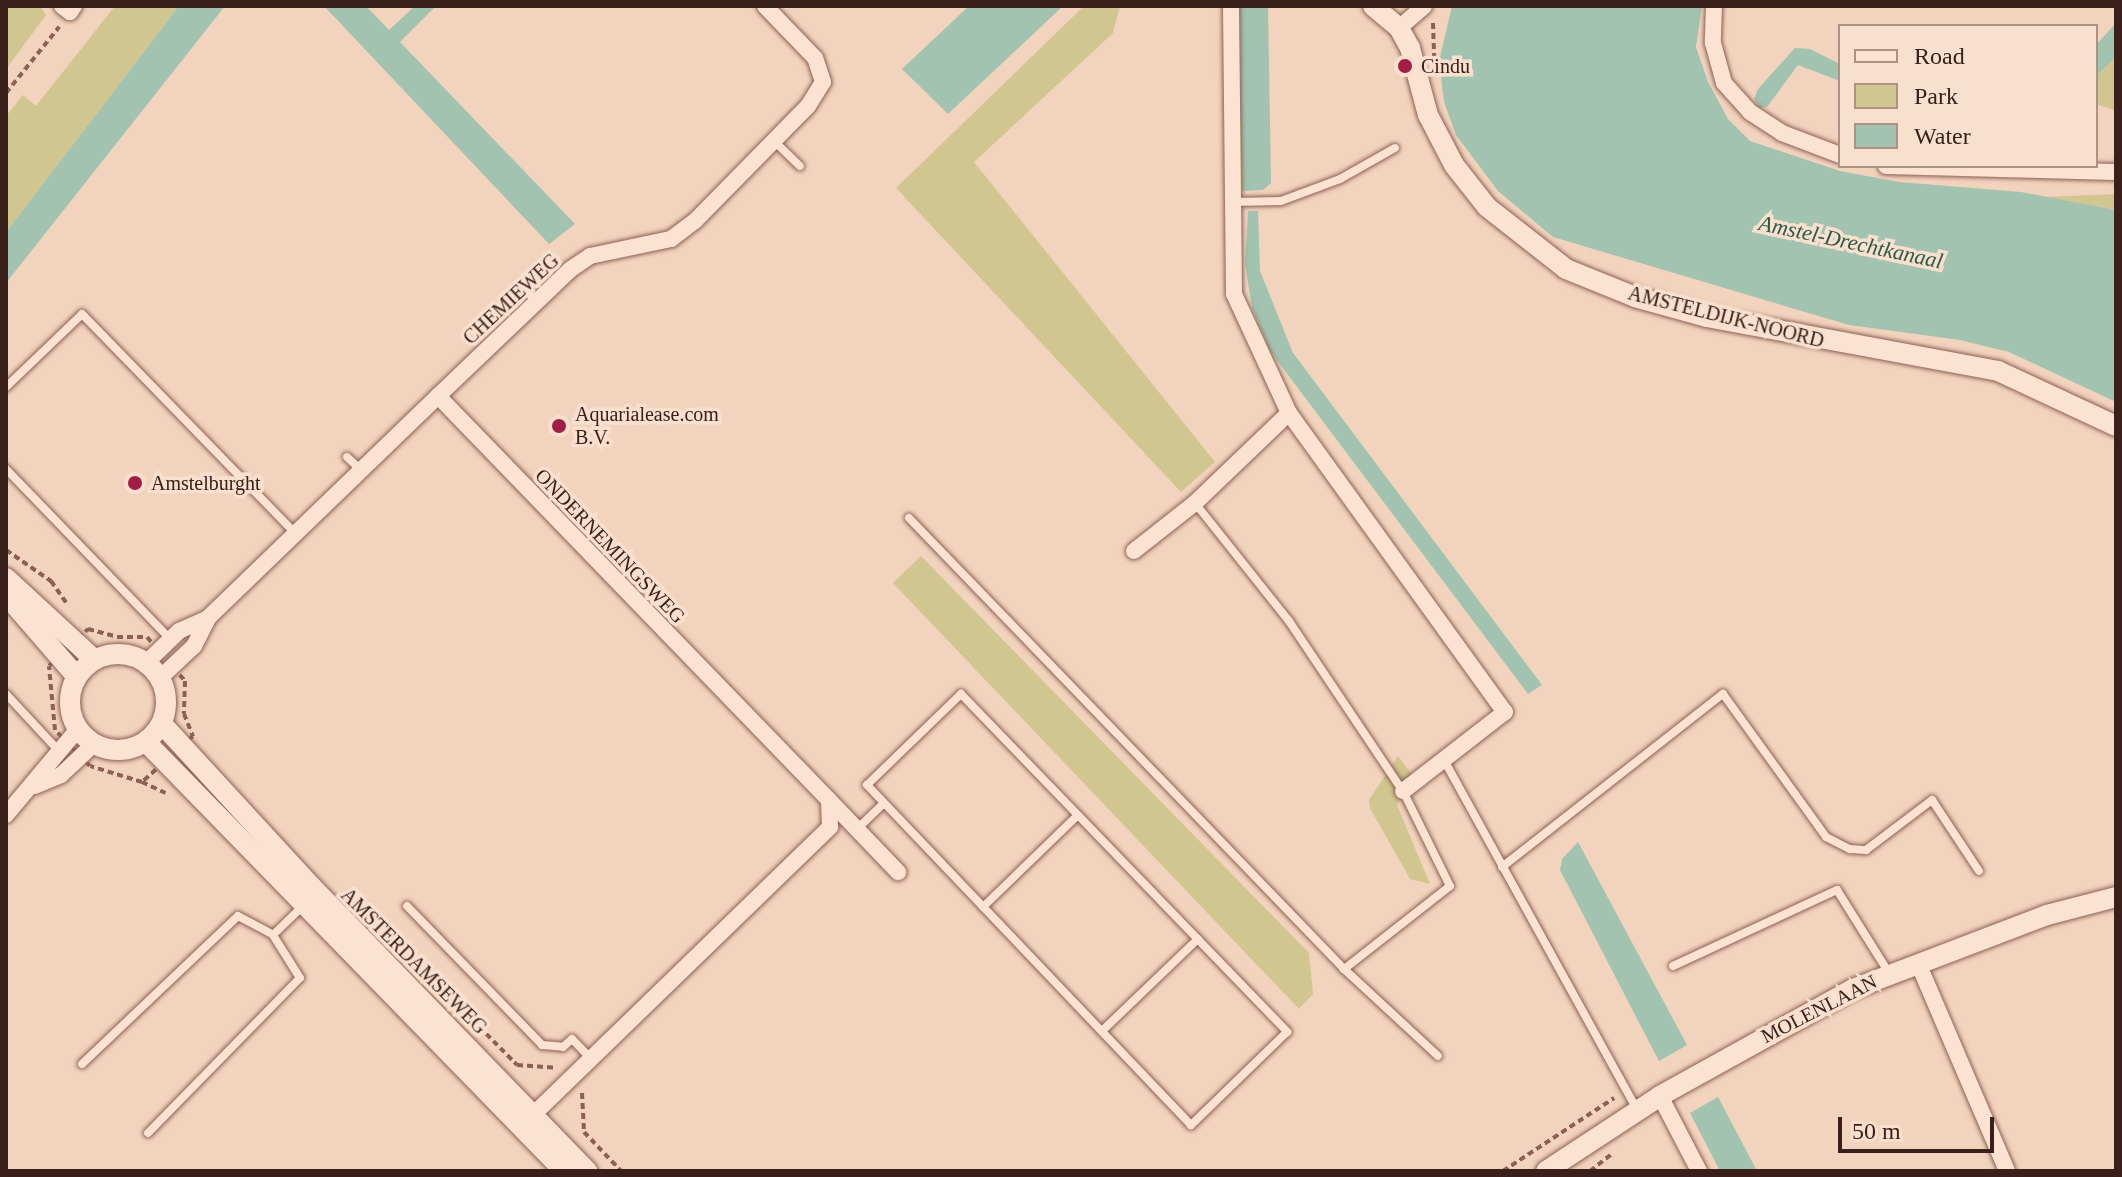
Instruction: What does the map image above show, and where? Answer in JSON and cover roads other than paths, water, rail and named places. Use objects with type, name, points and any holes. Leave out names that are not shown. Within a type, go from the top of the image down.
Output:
[{"type":"street","name":"CHEMIEWEG","points":[[438,396],[535,300],[590,256],[671,239],[774,140],[823,82],[815,58],[765,6]]},
{"type":"street","points":[[1231,6],[1236,136],[1231,202],[1234,294],[1289,413],[1505,712],[1403,791]]},
{"type":"street","points":[[1373,6],[1399,28],[1428,13]]},
{"type":"street","points":[[1714,6],[1713,43],[1724,83],[1750,112],[1782,133],[1838,154]]},
{"type":"street","name":"AMSTELDIJK-NOORD","points":[[1399,28],[1414,60],[1428,115],[1454,165],[1487,207],[1566,269],[1635,297],[1707,317],[1931,362],[1998,371],[2116,426]]},
{"type":"street","points":[[1963,168],[2116,172]]},
{"type":"street","points":[[162,659],[438,396]]},
{"type":"street","name":"ONDERNEMINGSWEG","points":[[438,396],[898,872]]},
{"type":"street","points":[[1134,551],[1195,503],[1289,413]]},
{"type":"street","points":[[6,578],[81,635],[95,660]]},
{"type":"street","points":[[6,595],[77,677]]},
{"type":"street","points":[[6,815],[35,786],[67,740],[70,703],[77,677],[95,660],[121,654],[162,659],[194,646],[208,618]]},
{"type":"street","points":[[67,740],[87,750],[120,751],[146,742],[162,724],[166,709],[162,659]]},
{"type":"street","name":"AMSTERDAMSEWEG","points":[[162,724],[187,741],[587,1171]]},
{"type":"street","name":"AMSTERDAMSEWEG","points":[[146,742],[564,1171]]},
{"type":"street","points":[[35,786],[61,775],[87,750]]},
{"type":"street","points":[[533,1115],[830,827],[829,800]]},
{"type":"street","name":"MOLENLAAN","points":[[1546,1171],[1660,1096],[1787,1023],[1918,963],[2047,915],[2116,897]]},
{"type":"street","points":[[1918,963],[2007,1171]]},
{"type":"street","points":[[1660,1096],[1699,1171]]},
{"type":"lane","points":[[774,140],[800,166]]},
{"type":"lane","points":[[1231,202],[1281,201],[1340,179],[1395,148]]},
{"type":"lane","points":[[521,286],[535,300]]},
{"type":"lane","points":[[6,387],[82,314],[295,533]]},
{"type":"lane","points":[[347,457],[361,470]]},
{"type":"lane","points":[[6,469],[162,659]]},
{"type":"lane","points":[[1195,503],[1289,621],[1403,791],[1450,886],[1344,969]]},
{"type":"lane","points":[[909,518],[1344,969],[1438,1056]]},
{"type":"lane","points":[[6,694],[67,740]]},
{"type":"lane","points":[[961,694],[1287,1032],[1191,1125],[884,803],[867,785],[961,694]]},
{"type":"lane","points":[[1502,867],[1723,694],[1826,837],[1850,849],[1866,850],[1932,800],[1979,871]]},
{"type":"lane","points":[[1444,760],[1638,1111]]},
{"type":"lane","points":[[857,829],[884,803]]},
{"type":"lane","points":[[983,907],[1078,815]]},
{"type":"lane","points":[[1673,966],[1837,890],[1890,974]]},
{"type":"lane","points":[[273,935],[306,903]]},
{"type":"lane","points":[[407,906],[542,1045],[563,1047],[572,1039],[592,1059]]},
{"type":"lane","points":[[82,1064],[238,916],[273,935],[300,978],[148,1133]]},
{"type":"lane","points":[[1102,1031],[1198,939]]},
{"type":"water","points":[[179,6],[225,6],[6,283],[6,232]]},
{"type":"water","points":[[324,6],[366,6],[389,30],[415,6],[436,6],[400,42],[575,224],[549,244]]},
{"type":"water","points":[[969,6],[1063,6],[948,114],[902,69]]},
{"type":"water","points":[[1238,6],[1268,6],[1271,183],[1263,190],[1242,191]]},
{"type":"water","name":"Amstel-Drechtkanaal","points":[[1452,6],[1702,6],[1696,47],[1708,82],[1728,119],[1750,141],[1840,171],[1899,182],[2021,192],[2116,210],[2116,402],[2009,352],[1960,340],[1849,325],[1553,237],[1498,191],[1456,135],[1444,102],[1439,61]]},
{"type":"water","points":[[2116,23],[2116,57],[2098,74],[2098,43]]},
{"type":"water","points":[[1795,48],[1810,49],[1838,63],[1838,80],[1798,65],[1767,107],[1759,108],[1754,99],[1758,89]]},
{"type":"water","points":[[1248,211],[1258,211],[1260,271],[1293,353],[1542,685],[1528,694],[1270,351],[1252,308],[1245,263]]},
{"type":"water","points":[[1578,842],[1687,1045],[1659,1061],[1560,870],[1562,859]]},
{"type":"water","points":[[1718,1097],[1757,1171],[1720,1171],[1690,1113]]},
{"type":"place","name":"Cindu","points":[[1405,66]]},
{"type":"place","name":"Aquarialease.com B.V.","points":[[559,426]]},
{"type":"place","name":"Amstelburght","points":[[135,483]]}]
